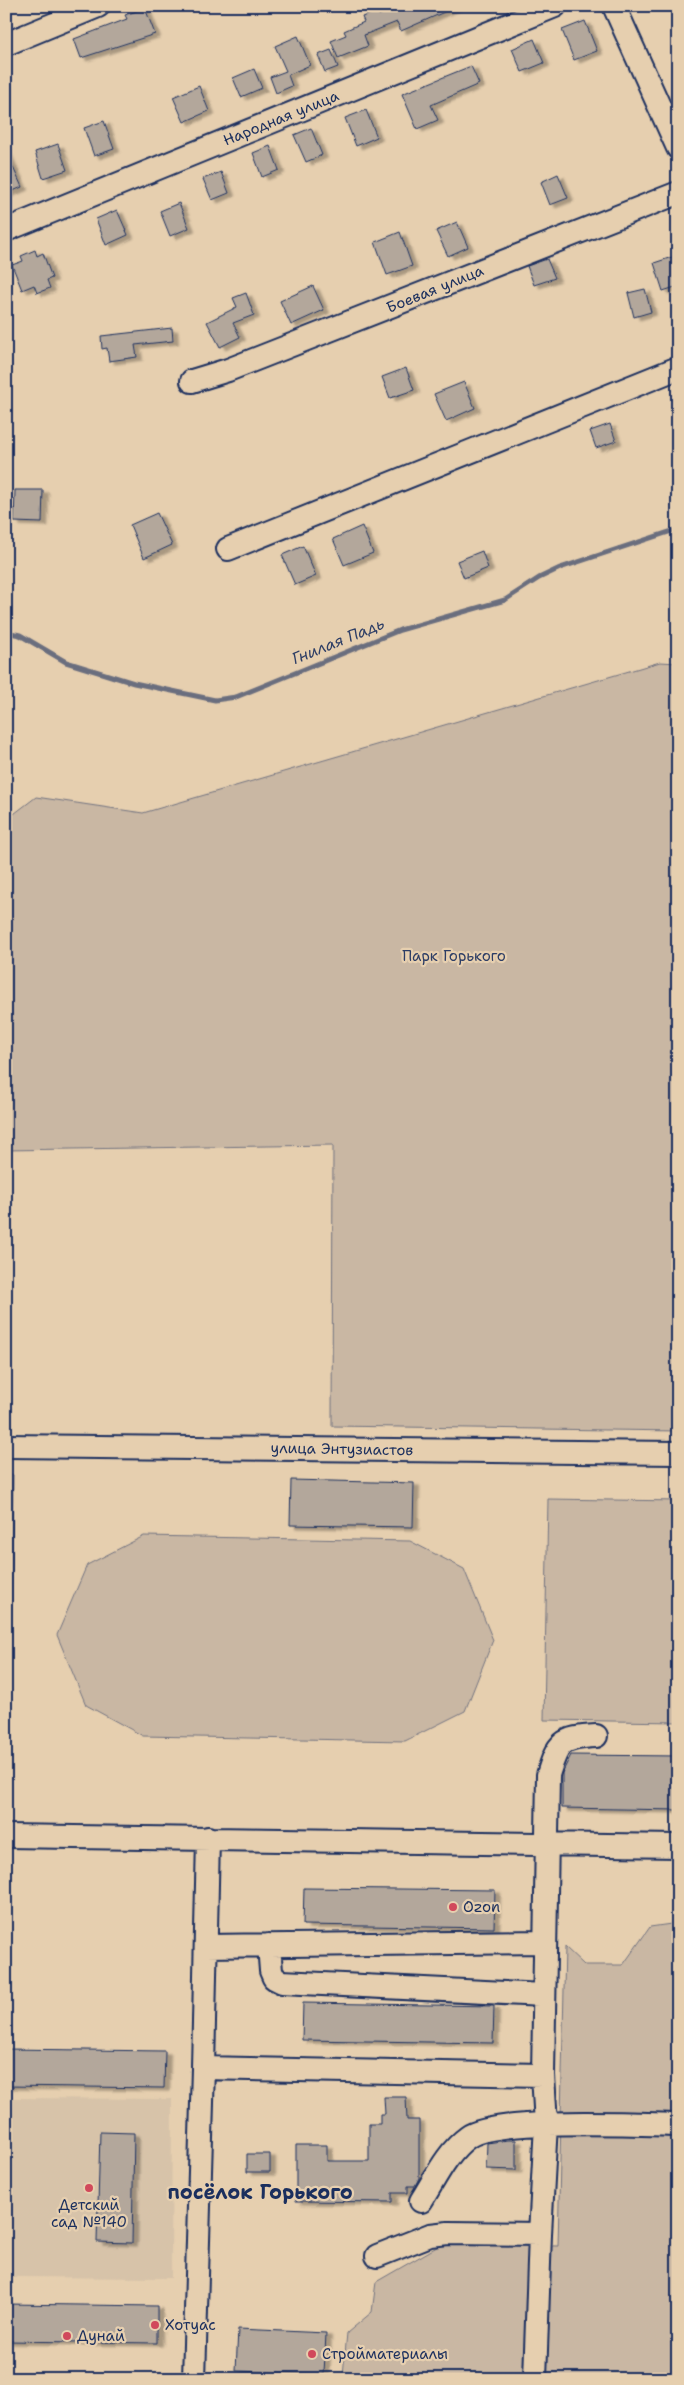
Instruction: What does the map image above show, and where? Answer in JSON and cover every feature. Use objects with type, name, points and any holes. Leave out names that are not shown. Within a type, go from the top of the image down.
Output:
[{"type":"street","points":[[6,44],[98,6]]},
{"type":"street","name":"Народная улица","points":[[6,230],[555,6]]},
{"type":"street","points":[[614,6],[678,148]]},
{"type":"street","name":"Боевая улица","points":[[192,381],[237,367],[678,193]]},
{"type":"street","points":[[228,549],[678,368]]},
{"type":"street","name":"улица Энтузиастов","points":[[6,1446],[678,1453]]},
{"type":"street","points":[[535,2379],[546,2124],[543,2075],[548,1775],[556,1750],[564,1741],[573,1737],[596,1736]]},
{"type":"street","points":[[6,1836],[678,1846]]},
{"type":"street","points":[[194,2379],[208,1838]]},
{"type":"street","points":[[206,1946],[544,1942]]},
{"type":"street","points":[[269,1946],[271,1971],[274,1978],[282,1982],[544,1995]]},
{"type":"street","points":[[203,2068],[543,2075]]},
{"type":"street","points":[[421,2201],[452,2152],[470,2136],[490,2129],[546,2124],[678,2125]]},
{"type":"street","points":[[377,2256],[430,2235],[540,2234]]},
{"type":"shaded area","name":"Детский сад №140","points":[[6,2098],[172,2099],[171,2278],[6,2277]]},
{"type":"green space","name":"Парк Горького","points":[[660,662],[678,663],[678,1431],[332,1426],[333,1145],[6,1150],[6,820],[36,797],[143,813]]},
{"type":"green space","points":[[6,1475],[13,1475],[10,1697],[6,1697]]},
{"type":"green space","points":[[548,1499],[678,1501],[678,1722],[544,1720]]},
{"type":"green space","points":[[144,1536],[410,1541],[464,1569],[493,1640],[465,1711],[405,1741],[143,1736],[86,1705],[57,1635],[87,1565]]},
{"type":"green space","points":[[678,1923],[678,2379],[461,2379],[343,2375],[347,2333],[372,2312],[376,2282],[442,2244],[558,2246],[565,1947],[584,1965],[623,1965],[650,1927]]},
{"type":"building","points":[[399,6],[458,6],[401,31],[397,22],[364,35],[368,46],[338,58],[331,41],[346,35],[344,31],[364,22],[362,17],[377,11],[379,15]]},
{"type":"building","points":[[145,8],[155,34],[81,58],[74,39],[127,19],[125,15]]},
{"type":"building","points":[[585,21],[597,51],[574,60],[562,30]]},
{"type":"building","points":[[298,36],[310,65],[288,75],[292,86],[276,93],[270,77],[286,71],[275,46]]},
{"type":"building","points":[[534,39],[544,63],[522,72],[512,49]]},
{"type":"building","points":[[331,50],[338,67],[325,72],[318,55]]},
{"type":"building","points":[[471,66],[479,84],[431,105],[438,120],[417,129],[402,94]]},
{"type":"building","points":[[254,69],[262,88],[241,97],[233,78]]},
{"type":"building","points":[[199,86],[209,111],[184,122],[173,97]]},
{"type":"building","points":[[366,110],[377,137],[356,146],[345,118]]},
{"type":"building","points":[[104,121],[114,149],[94,156],[84,128]]},
{"type":"building","points":[[311,128],[322,155],[306,162],[294,135]]},
{"type":"building","points":[[58,144],[67,170],[43,178],[35,152]]},
{"type":"building","points":[[270,146],[279,170],[262,177],[253,153]]},
{"type":"building","points":[[6,152],[22,187],[6,194]]},
{"type":"building","points":[[221,172],[229,193],[212,200],[203,179]]},
{"type":"building","points":[[558,174],[568,198],[550,205],[541,182]]},
{"type":"building","points":[[179,203],[189,228],[170,236],[160,211]]},
{"type":"building","points":[[117,210],[128,235],[106,245],[96,219]]},
{"type":"building","points":[[457,222],[468,247],[448,256],[436,231]]},
{"type":"building","points":[[400,232],[412,266],[387,275],[375,242]]},
{"type":"building","points":[[35,250],[37,256],[43,253],[52,278],[47,280],[50,288],[37,293],[34,285],[22,290],[12,265],[23,261],[21,256]]},
{"type":"building","points":[[678,255],[678,286],[663,291],[654,263]]},
{"type":"building","points":[[547,259],[555,278],[534,285],[527,266]]},
{"type":"building","points":[[313,286],[324,310],[291,325],[280,301]]},
{"type":"building","points":[[645,289],[651,312],[634,317],[628,293]]},
{"type":"building","points":[[246,293],[254,315],[233,323],[240,337],[220,347],[207,322],[237,307],[233,298]]},
{"type":"building","points":[[172,328],[173,341],[135,345],[137,357],[109,361],[107,348],[102,349],[101,336]]},
{"type":"building","points":[[406,368],[414,390],[390,398],[382,377]]},
{"type":"building","points":[[464,382],[475,408],[446,421],[434,394]]},
{"type":"building","points":[[610,424],[616,441],[596,448],[590,431]]},
{"type":"building","points":[[15,490],[43,490],[42,523],[14,522]]},
{"type":"building","points":[[157,513],[172,545],[144,558],[130,525]]},
{"type":"building","points":[[362,526],[373,553],[344,565],[333,539]]},
{"type":"building","points":[[303,546],[316,576],[295,585],[282,555]]},
{"type":"building","points":[[482,551],[488,568],[464,578],[457,561]]},
{"type":"building","points":[[291,1480],[414,1483],[413,1527],[290,1525]]},
{"type":"building","points":[[571,1755],[678,1756],[678,1810],[562,1808],[562,1773]]},
{"type":"building","points":[[304,1888],[495,1890],[494,1928],[303,1925]]},
{"type":"building","points":[[303,2003],[494,2006],[493,2043],[302,2040]]},
{"type":"building","points":[[6,2049],[165,2051],[164,2088],[6,2086]]},
{"type":"building","points":[[384,2097],[406,2097],[407,2120],[419,2120],[419,2178],[415,2186],[408,2186],[408,2193],[392,2193],[392,2202],[296,2201],[296,2145],[327,2145],[327,2161],[369,2161],[369,2124],[380,2124],[380,2114],[385,2114]]},
{"type":"building","points":[[100,2132],[134,2133],[132,2243],[97,2242]]},
{"type":"building","points":[[516,2140],[516,2170],[486,2169],[487,2143]]},
{"type":"building","points":[[247,2154],[270,2154],[270,2172],[247,2172]]},
{"type":"building","points":[[6,2304],[157,2306],[157,2343],[6,2341]]},
{"type":"building","points":[[238,2329],[326,2333],[324,2374],[236,2371]]},
{"type":"waterway","name":"Гнилая Падь","points":[[6,632],[20,635],[66,662],[134,683],[215,700],[236,697],[400,630],[505,600],[539,578],[560,568],[678,529]]},
{"type":"place","name":"Ozon","points":[[453,1907]]},
{"type":"place","name":"Детский сад №140","points":[[89,2188]]},
{"type":"place","name":"Хотуас","points":[[155,2325]]},
{"type":"place","name":"Дунай","points":[[67,2336]]},
{"type":"place","name":"Стройматериалы","points":[[312,2354]]},
{"type":"district","name":"посёлок Горького","points":[[260,2192]]}]
